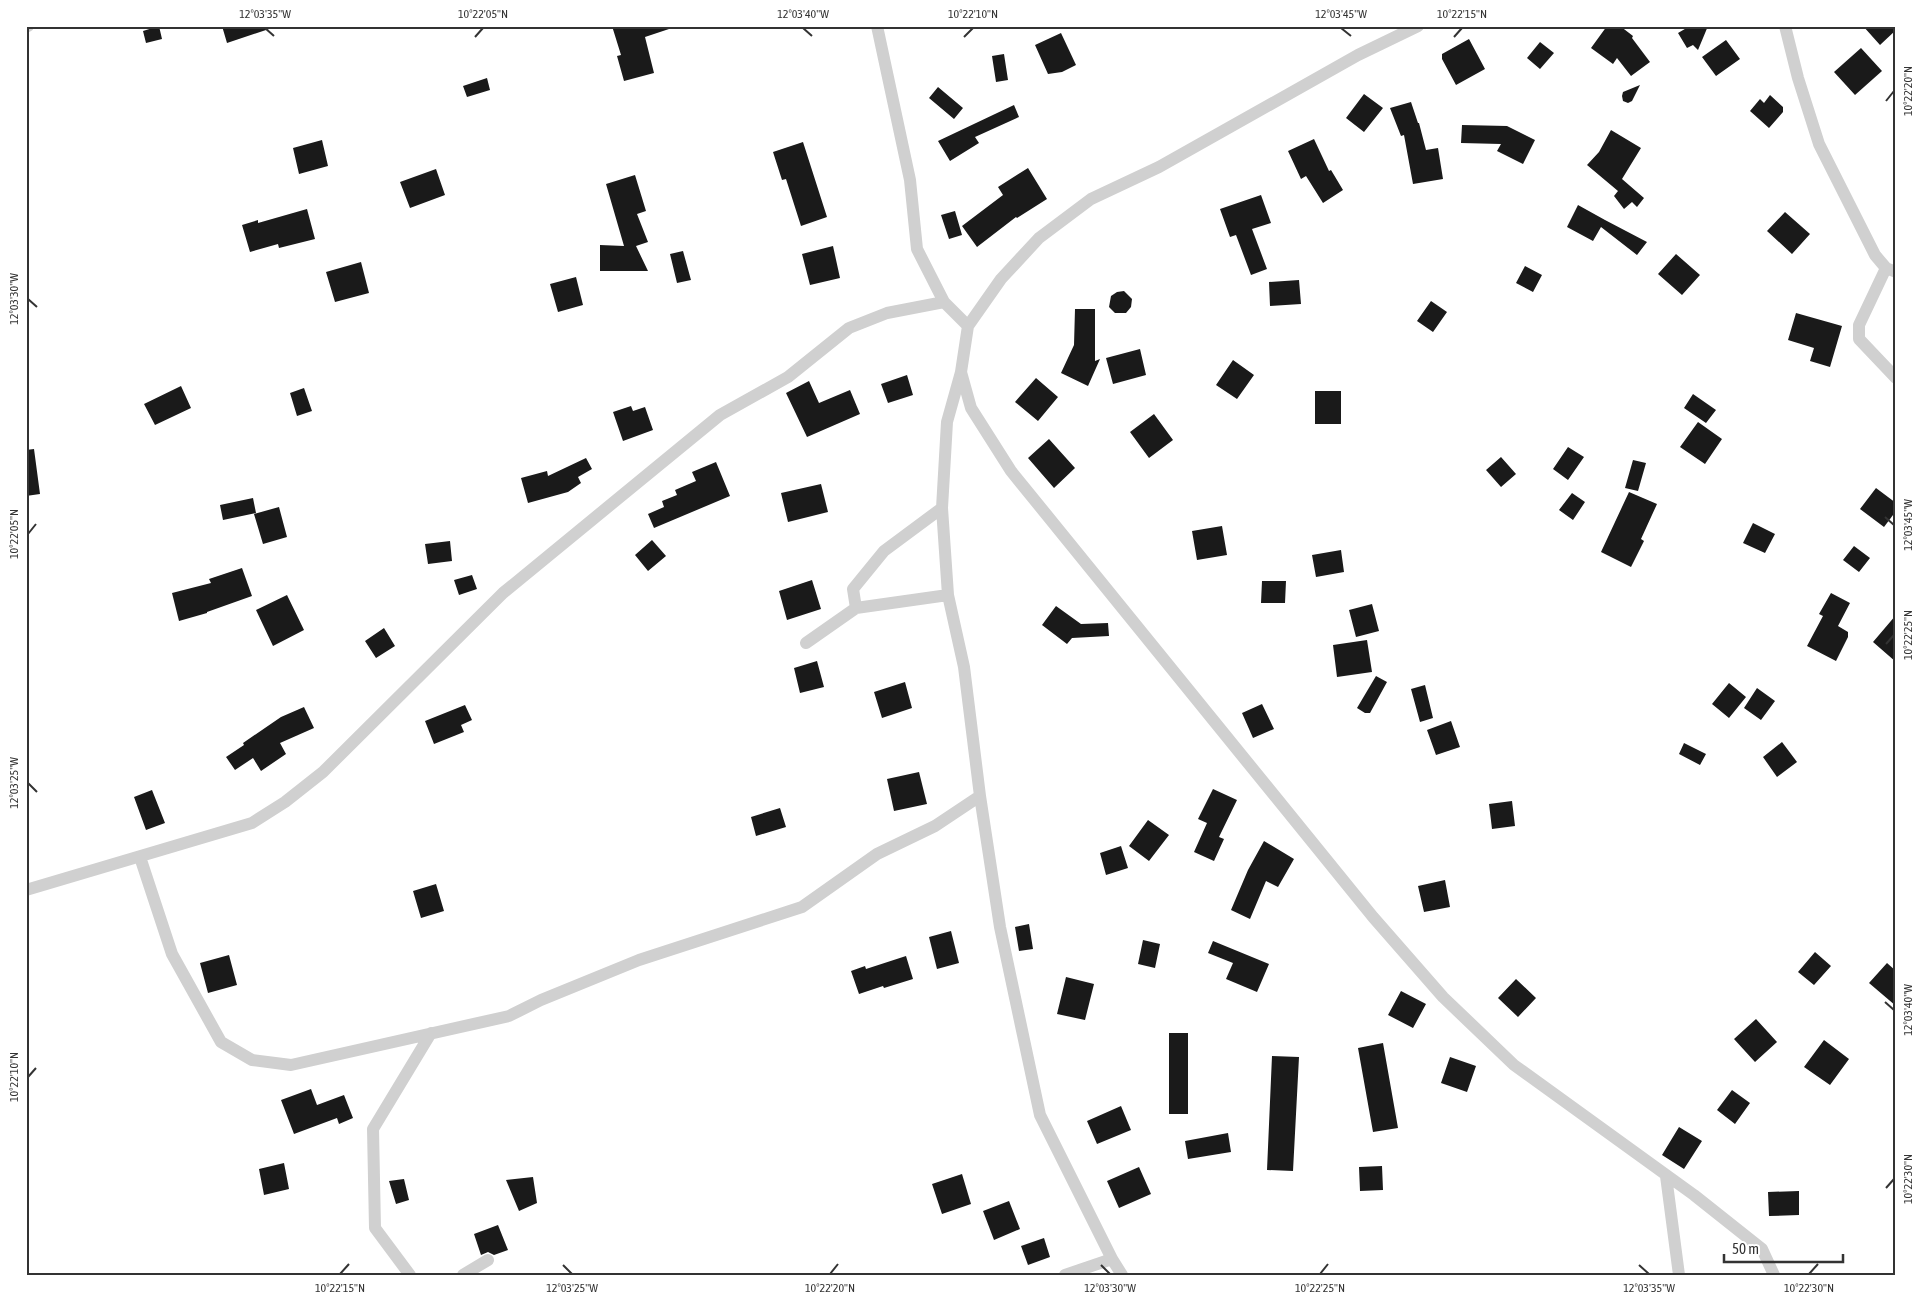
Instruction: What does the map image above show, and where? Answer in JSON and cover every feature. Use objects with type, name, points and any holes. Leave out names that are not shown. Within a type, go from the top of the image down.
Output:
[{"type":"street","points":[[877,26],[910,180],[918,249],[944,302],[968,326]]},
{"type":"street","points":[[1122,1275],[1112,1259],[1040,1115],[1000,927],[980,796],[964,668],[948,595],[942,508],[947,422],[961,372],[968,326],[1001,279],[1039,238],[1091,199],[1159,166],[1358,55],[1418,26]]},
{"type":"street","points":[[1785,26],[1798,78],[1819,144],[1875,255],[1891,270],[1859,325],[1859,339],[1896,378]]},
{"type":"street","points":[[26,890],[252,823],[285,802],[323,772],[503,593],[720,415],[788,377],[849,328],[887,313],[944,302]]},
{"type":"street","points":[[961,372],[972,408],[1011,471],[1373,917],[1436,989],[1514,1066],[1694,1196],[1762,1249],[1774,1275]]},
{"type":"street","points":[[856,608],[853,589],[884,551],[942,508]]},
{"type":"street","points":[[806,643],[856,608],[948,595]]},
{"type":"street","points":[[140,857],[172,954],[221,1042],[252,1060],[291,1065],[509,1016],[541,1000],[638,960],[802,907],[876,854],[935,826],[980,796]]},
{"type":"street","points":[[410,1275],[375,1228],[373,1129],[431,1033]]},
{"type":"street","points":[[1666,1176],[1680,1275]]},
{"type":"street","points":[[1065,1275],[1112,1259]]},
{"type":"street","points":[[463,1275],[488,1260]]},
{"type":"building","points":[[159,26],[162,39],[146,43],[143,31]]},
{"type":"building","points":[[222,26],[269,26],[269,29],[227,43]]},
{"type":"building","points":[[612,26],[669,26],[669,29],[645,37],[654,73],[624,81],[617,56],[621,55]]},
{"type":"building","points":[[1607,26],[1620,26],[1633,36],[1632,38],[1650,62],[1631,76],[1617,58],[1613,64],[1591,48]]},
{"type":"building","points":[[1690,26],[1708,26],[1698,50],[1693,45],[1687,48],[1678,33]]},
{"type":"building","points":[[1863,26],[1896,26],[1896,30],[1880,45]]},
{"type":"building","points":[[1061,33],[1076,65],[1062,72],[1048,74],[1035,45]]},
{"type":"building","points":[[1469,39],[1485,69],[1456,85],[1442,59],[1442,54]]},
{"type":"building","points":[[1726,40],[1740,59],[1716,76],[1702,57]]},
{"type":"building","points":[[1540,42],[1554,53],[1540,69],[1527,58]]},
{"type":"building","points":[[1861,48],[1882,71],[1855,95],[1834,72]]},
{"type":"building","points":[[1004,54],[1008,80],[996,82],[992,56]]},
{"type":"building","points":[[487,78],[490,90],[467,97],[463,86]]},
{"type":"building","points":[[1640,85],[1632,101],[1628,103],[1623,101],[1623,92]]},
{"type":"building","points":[[938,87],[963,108],[954,119],[929,98]]},
{"type":"building","points":[[1364,94],[1383,108],[1364,132],[1346,118]]},
{"type":"building","points":[[1770,95],[1783,107],[1783,112],[1769,128],[1750,111],[1760,99],[1764,103]]},
{"type":"building","points":[[1411,102],[1426,150],[1438,148],[1443,179],[1413,184],[1404,135],[1401,136],[1390,108]]},
{"type":"building","points":[[1014,105],[1019,117],[975,137],[979,143],[950,161],[938,141]]},
{"type":"building","points":[[1462,125],[1507,126],[1535,140],[1523,164],[1497,151],[1501,144],[1461,143]]},
{"type":"building","points":[[1611,130],[1641,148],[1622,179],[1644,198],[1637,207],[1632,202],[1624,209],[1614,196],[1618,191],[1587,165],[1599,152]]},
{"type":"building","points":[[1314,139],[1329,171],[1331,170],[1343,190],[1323,203],[1306,176],[1301,179],[1288,151]]},
{"type":"building","points":[[322,140],[328,166],[299,174],[293,148]]},
{"type":"building","points":[[803,142],[827,217],[801,226],[786,179],[782,180],[773,152]]},
{"type":"building","points":[[1028,168],[1047,199],[1016,217],[977,247],[962,226],[1003,195],[998,187]]},
{"type":"building","points":[[436,169],[445,195],[410,208],[400,182]]},
{"type":"building","points":[[635,175],[646,211],[637,214],[648,242],[636,246],[648,271],[600,271],[600,245],[624,246],[606,184]]},
{"type":"building","points":[[1261,195],[1271,223],[1252,229],[1267,269],[1251,275],[1236,235],[1230,237],[1220,209]]},
{"type":"building","points":[[1578,205],[1647,242],[1637,255],[1601,227],[1593,241],[1567,227]]},
{"type":"building","points":[[307,209],[315,239],[279,248],[278,244],[250,252],[242,225],[258,220],[258,223]]},
{"type":"building","points":[[955,211],[962,235],[949,239],[941,215]]},
{"type":"building","points":[[1785,212],[1810,234],[1792,254],[1767,231]]},
{"type":"building","points":[[833,246],[840,278],[810,285],[802,254]]},
{"type":"building","points":[[683,251],[691,280],[677,283],[670,254]]},
{"type":"building","points":[[1676,254],[1700,275],[1682,295],[1658,274]]},
{"type":"building","points":[[361,262],[369,293],[335,302],[326,272]]},
{"type":"building","points":[[1525,266],[1542,275],[1533,292],[1516,283]]},
{"type":"building","points":[[576,277],[583,305],[558,312],[550,284]]},
{"type":"building","points":[[1299,280],[1301,304],[1270,306],[1269,282]]},
{"type":"building","points":[[1124,291],[1132,299],[1131,307],[1126,313],[1115,313],[1109,307],[1111,296],[1117,292]]},
{"type":"building","points":[[1431,301],[1447,312],[1433,332],[1417,321]]},
{"type":"building","points":[[1075,309],[1095,309],[1095,361],[1100,359],[1088,386],[1061,373],[1074,345]]},
{"type":"building","points":[[1796,313],[1842,326],[1830,367],[1810,361],[1814,348],[1788,340]]},
{"type":"building","points":[[1140,349],[1146,375],[1113,384],[1106,358]]},
{"type":"building","points":[[1233,360],[1254,375],[1237,399],[1216,385]]},
{"type":"building","points":[[907,375],[913,395],[888,403],[881,384]]},
{"type":"building","points":[[1036,378],[1058,397],[1038,421],[1015,402]]},
{"type":"building","points":[[809,381],[819,403],[850,390],[860,414],[807,437],[786,393]]},
{"type":"building","points":[[181,386],[191,408],[155,425],[144,404]]},
{"type":"building","points":[[304,388],[312,411],[297,416],[290,393]]},
{"type":"building","points":[[1315,391],[1341,391],[1341,424],[1315,424]]},
{"type":"building","points":[[1693,394],[1716,410],[1706,423],[1684,408]]},
{"type":"building","points":[[631,406],[633,411],[645,407],[653,430],[623,441],[613,412]]},
{"type":"building","points":[[1154,414],[1173,440],[1149,458],[1130,432]]},
{"type":"building","points":[[1698,422],[1722,439],[1705,464],[1680,447]]},
{"type":"building","points":[[1049,439],[1075,468],[1054,488],[1028,458]]},
{"type":"building","points":[[1568,447],[1584,457],[1568,480],[1553,469]]},
{"type":"building","points":[[34,449],[40,494],[26,496],[26,450]]},
{"type":"building","points":[[1501,457],[1516,474],[1501,487],[1486,470]]},
{"type":"building","points":[[586,458],[592,469],[578,477],[581,483],[568,492],[528,503],[521,478],[547,471],[548,476]]},
{"type":"building","points":[[1633,460],[1646,463],[1638,491],[1625,488]]},
{"type":"building","points":[[716,462],[730,496],[654,528],[648,514],[664,507],[662,501],[677,495],[675,490],[696,481],[692,472]]},
{"type":"building","points":[[821,484],[828,512],[788,522],[781,493]]},
{"type":"building","points":[[1876,488],[1896,503],[1896,511],[1884,527],[1860,509]]},
{"type":"building","points":[[1629,492],[1657,504],[1641,539],[1644,541],[1631,567],[1601,552]]},
{"type":"building","points":[[1572,493],[1585,502],[1573,520],[1559,510]]},
{"type":"building","points":[[253,498],[256,513],[223,520],[220,505]]},
{"type":"building","points":[[279,507],[287,537],[263,544],[254,514]]},
{"type":"building","points":[[1753,523],[1775,534],[1765,553],[1743,543]]},
{"type":"building","points":[[1222,526],[1227,555],[1197,560],[1192,531]]},
{"type":"building","points":[[652,540],[666,556],[648,571],[635,555]]},
{"type":"building","points":[[450,541],[452,561],[428,564],[425,544]]},
{"type":"building","points":[[1854,546],[1870,558],[1859,572],[1843,560]]},
{"type":"building","points":[[1341,550],[1344,572],[1316,577],[1312,555]]},
{"type":"building","points":[[242,568],[252,596],[207,613],[179,621],[172,593],[211,583],[209,579]]},
{"type":"building","points":[[472,575],[477,589],[459,595],[454,580]]},
{"type":"building","points":[[812,580],[821,609],[787,620],[779,591]]},
{"type":"building","points":[[1262,581],[1286,581],[1285,603],[1261,603]]},
{"type":"building","points":[[1831,593],[1850,603],[1838,626],[1848,632],[1848,637],[1836,661],[1807,646],[1823,616],[1819,614]]},
{"type":"building","points":[[287,595],[304,630],[273,646],[256,610]]},
{"type":"building","points":[[1372,604],[1379,631],[1356,637],[1349,610]]},
{"type":"building","points":[[1056,606],[1081,624],[1108,623],[1109,636],[1072,638],[1067,644],[1042,625]]},
{"type":"building","points":[[1896,615],[1896,662],[1873,642]]},
{"type":"building","points":[[384,628],[395,646],[376,658],[365,641]]},
{"type":"building","points":[[1367,640],[1372,672],[1337,677],[1333,645]]},
{"type":"building","points":[[817,661],[824,687],[800,693],[794,668]]},
{"type":"building","points":[[1376,676],[1387,682],[1370,713],[1365,713],[1357,708]]},
{"type":"building","points":[[905,682],[912,708],[882,718],[874,692]]},
{"type":"building","points":[[1729,683],[1746,697],[1729,718],[1712,704]]},
{"type":"building","points":[[1425,685],[1433,718],[1420,722],[1411,689]]},
{"type":"building","points":[[1757,688],[1775,701],[1761,720],[1744,708]]},
{"type":"building","points":[[1262,704],[1274,729],[1253,738],[1242,713]]},
{"type":"building","points":[[465,705],[472,720],[461,725],[464,732],[434,744],[425,721]]},
{"type":"building","points":[[304,707],[314,728],[280,743],[286,754],[261,771],[253,758],[235,770],[226,757],[281,717]]},
{"type":"building","points":[[1451,721],[1460,747],[1436,755],[1427,730]]},
{"type":"building","points":[[1782,742],[1797,762],[1777,777],[1763,757]]},
{"type":"building","points":[[1684,743],[1706,754],[1700,765],[1679,754]]},
{"type":"building","points":[[919,772],[927,804],[894,811],[887,779]]},
{"type":"building","points":[[1213,789],[1237,800],[1219,837],[1224,839],[1214,861],[1194,852],[1207,823],[1198,819]]},
{"type":"building","points":[[152,790],[165,823],[146,830],[134,797]]},
{"type":"building","points":[[1512,801],[1515,826],[1492,829],[1489,804]]},
{"type":"building","points":[[780,808],[786,827],[756,836],[751,817]]},
{"type":"building","points":[[1148,820],[1169,835],[1149,861],[1129,846]]},
{"type":"building","points":[[1264,841],[1294,859],[1278,887],[1266,881],[1250,919],[1231,910],[1248,870]]},
{"type":"building","points":[[1121,846],[1128,868],[1106,875],[1100,853]]},
{"type":"building","points":[[1445,880],[1450,907],[1424,912],[1418,886]]},
{"type":"building","points":[[436,884],[444,911],[421,918],[413,891]]},
{"type":"building","points":[[1029,924],[1033,949],[1019,951],[1015,927]]},
{"type":"building","points":[[951,931],[959,963],[937,969],[929,937]]},
{"type":"building","points":[[1143,940],[1160,944],[1155,968],[1138,964]]},
{"type":"building","points":[[1213,941],[1269,964],[1257,992],[1226,979],[1233,963],[1208,953]]},
{"type":"building","points":[[1815,952],[1831,966],[1814,985],[1798,972]]},
{"type":"building","points":[[229,955],[237,985],[208,993],[200,963]]},
{"type":"building","points":[[906,956],[913,979],[859,994],[851,971],[865,966],[866,969]]},
{"type":"building","points":[[1887,963],[1896,971],[1896,1006],[1869,983]]},
{"type":"building","points":[[1066,977],[1094,984],[1085,1020],[1057,1014]]},
{"type":"building","points":[[1516,979],[1536,998],[1518,1017],[1498,998]]},
{"type":"building","points":[[1401,991],[1426,1004],[1413,1028],[1388,1015]]},
{"type":"building","points":[[1756,1019],[1777,1042],[1755,1062],[1734,1039]]},
{"type":"building","points":[[1169,1033],[1188,1033],[1188,1114],[1169,1114]]},
{"type":"building","points":[[1824,1040],[1849,1059],[1830,1085],[1804,1067]]},
{"type":"building","points":[[1383,1043],[1398,1128],[1373,1132],[1358,1048]]},
{"type":"building","points":[[1272,1056],[1299,1057],[1293,1171],[1267,1170]]},
{"type":"building","points":[[1450,1057],[1476,1066],[1467,1092],[1441,1083]]},
{"type":"building","points":[[311,1089],[317,1105],[344,1095],[353,1118],[339,1124],[337,1118],[294,1134],[281,1100]]},
{"type":"building","points":[[1732,1090],[1750,1103],[1735,1124],[1717,1110]]},
{"type":"building","points":[[1121,1106],[1131,1130],[1097,1144],[1087,1121]]},
{"type":"building","points":[[1679,1127],[1702,1141],[1684,1169],[1662,1155]]},
{"type":"building","points":[[1228,1133],[1231,1152],[1188,1159],[1185,1141]]},
{"type":"building","points":[[284,1163],[289,1189],[264,1195],[259,1169]]},
{"type":"building","points":[[1382,1166],[1383,1190],[1360,1191],[1359,1167]]},
{"type":"building","points":[[1139,1167],[1151,1194],[1119,1208],[1107,1181]]},
{"type":"building","points":[[962,1174],[971,1204],[942,1214],[932,1184]]},
{"type":"building","points":[[533,1177],[537,1203],[519,1211],[506,1180]]},
{"type":"building","points":[[404,1179],[409,1200],[396,1204],[389,1181]]},
{"type":"building","points":[[1799,1191],[1799,1215],[1769,1216],[1768,1192]]},
{"type":"building","points":[[1009,1201],[1020,1229],[994,1240],[983,1211]]},
{"type":"building","points":[[498,1225],[508,1250],[494,1255],[488,1252],[481,1255],[474,1234]]},
{"type":"building","points":[[1044,1238],[1050,1257],[1028,1265],[1021,1246]]}]
